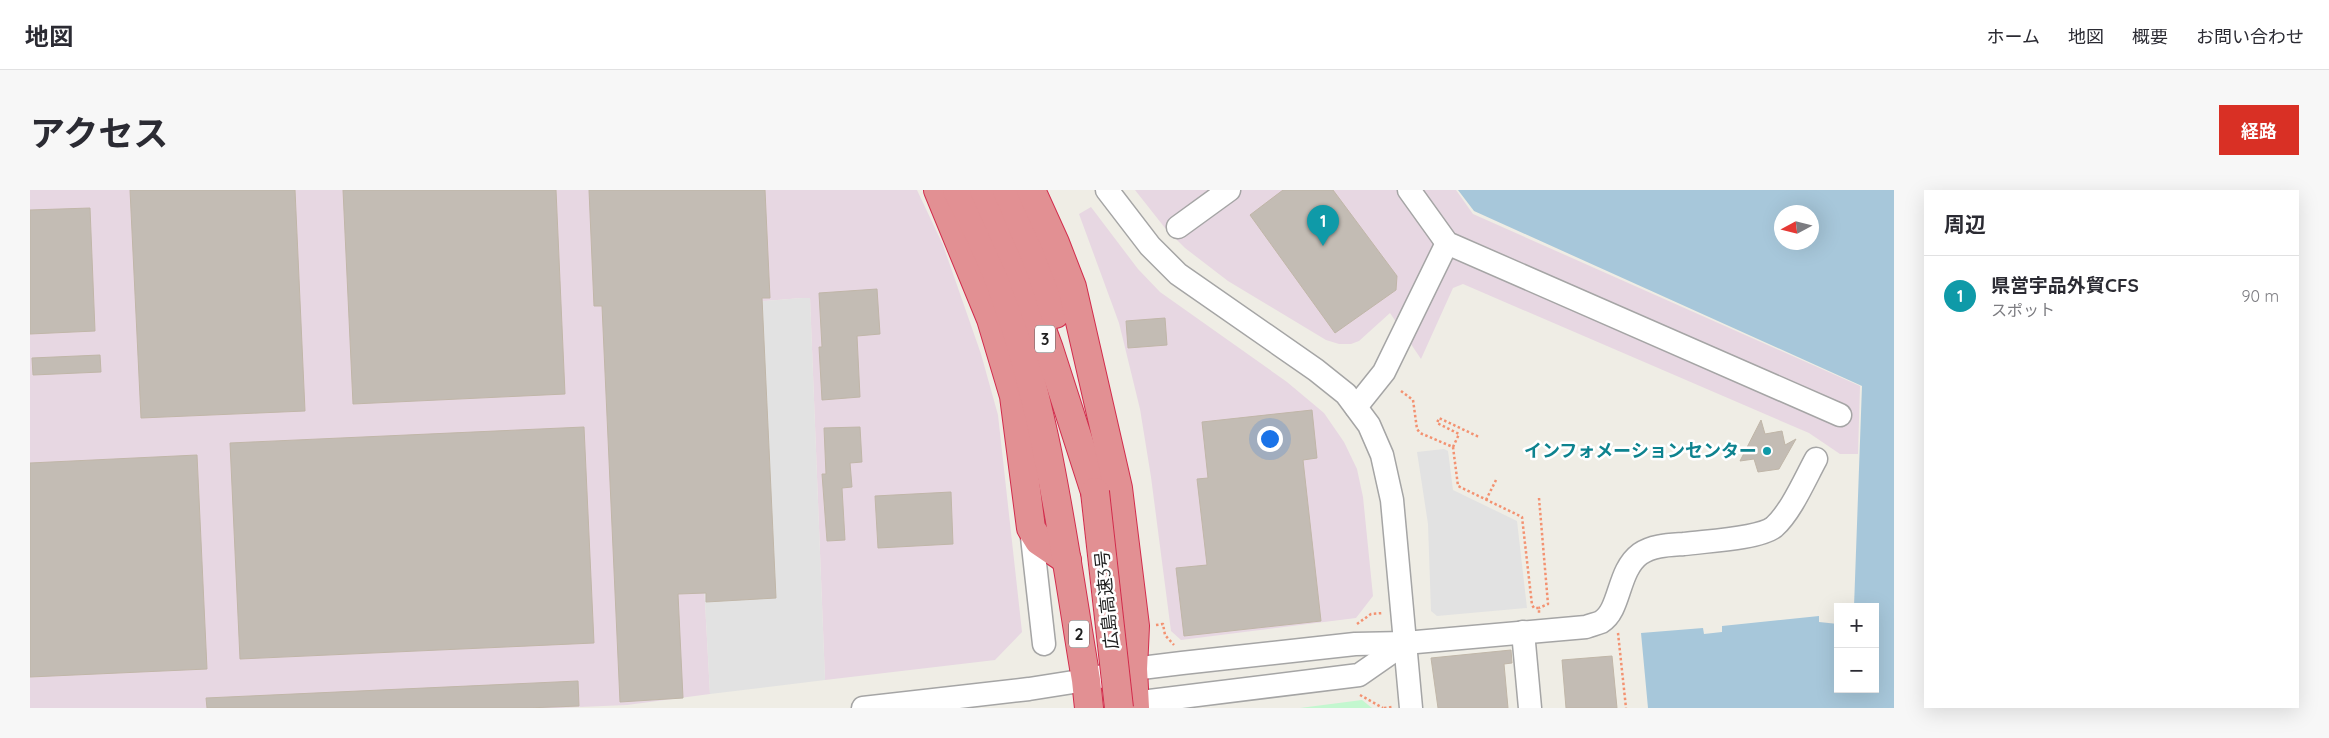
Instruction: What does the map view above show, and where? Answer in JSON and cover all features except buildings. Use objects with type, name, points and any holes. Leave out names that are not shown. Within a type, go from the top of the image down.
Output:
[{"type":"highway","points":[[938,190],[991,319],[1014,396],[1031,528],[1039,541],[1067,560]]},
{"type":"highway","points":[[957,190],[996,272],[1032,387],[1067,560]]},
{"type":"highway","name":"3","points":[[984,190],[1020,270],[1049,349],[1095,492]]},
{"type":"highway","name":"3","points":[[1007,190],[1041,270],[1063,339],[1081,410],[1095,492]]},
{"type":"highway","points":[[1030,190],[1055,243],[1072,287],[1118,488],[1135,626],[1130,706]]},
{"type":"highway","points":[[1051,190],[1077,251],[1116,394],[1140,524],[1126,557]]},
{"type":"highway","name":"広島高速3号","points":[[1095,492],[1130,706]]},
{"type":"highway","name":"2","points":[[1067,560],[1089,708]]},
{"type":"street","points":[[1107,190],[1150,246],[1178,274],[1316,370],[1346,394],[1369,425],[1382,455],[1392,500],[1411,708]]},
{"type":"street","points":[[1178,228],[1230,190]]},
{"type":"street","points":[[1409,190],[1447,243],[1840,415]]},
{"type":"street","points":[[1356,407],[1384,372],[1447,243]]},
{"type":"street","points":[[863,708],[1086,680],[1133,669],[1355,644],[1405,644],[1586,626],[1602,621],[1616,602],[1625,571],[1640,554],[1655,547],[1748,536],[1772,528],[1782,518],[1816,459]]},
{"type":"street","points":[[1031,528],[1044,644]]},
{"type":"street","points":[[1523,632],[1530,708]]},
{"type":"street","points":[[1105,708],[1359,674],[1405,644]]},
{"type":"path","points":[[1401,391],[1413,400],[1417,429],[1420,433],[1453,447]]},
{"type":"path","points":[[1479,438],[1439,418],[1437,423],[1459,434],[1453,447],[1458,486],[1522,517],[1532,606],[1534,608],[1548,604],[1539,498]]},
{"type":"path","points":[[1486,500],[1496,480]]},
{"type":"path","points":[[1539,608],[1540,617]]},
{"type":"path","points":[[1618,633],[1626,708]]},
{"type":"path","points":[[1352,696],[1361,695],[1382,708]]},
{"type":"shaded area","points":[[30,190],[917,190],[943,245],[981,354],[998,415],[1022,632],[995,660],[825,680],[810,298],[802,298],[689,307],[710,694],[627,705],[556,708],[30,708]]},
{"type":"shaded area","points":[[1135,190],[1456,190],[1473,214],[1860,386],[1858,454],[1840,454],[1809,433],[1463,284],[1453,288],[1421,359],[1390,313],[1359,341],[1351,344],[1339,344],[1326,340],[1228,281],[1185,248],[1165,228]]},
{"type":"shaded area","points":[[1091,207],[1138,269],[1160,292],[1287,382],[1324,413],[1344,442],[1357,469],[1363,497],[1373,596],[1356,618],[1181,640],[1171,631],[1140,409],[1119,323],[1079,214]]},
{"type":"shaded area","points":[[810,298],[825,680],[710,694],[689,307]]},
{"type":"shaded area","points":[[1444,449],[1448,451],[1453,490],[1517,521],[1527,608],[1437,616],[1431,611],[1428,524],[1417,452]]},
{"type":"green space","points":[[1362,700],[1372,708],[1300,708]]},
{"type":"water","points":[[1458,190],[1894,190],[1894,708],[1648,708],[1641,633],[1703,628],[1704,634],[1722,632],[1722,626],[1819,616],[1819,622],[1834,624],[1834,693],[1879,693],[1879,603],[1854,603],[1862,386],[1474,211]]},
{"type":"place","name":"県営宇品外貿CFS","points":[[1323,246]]},
{"type":"place","name":"インフォメーションセンター","points":[[1767,451]]}]
